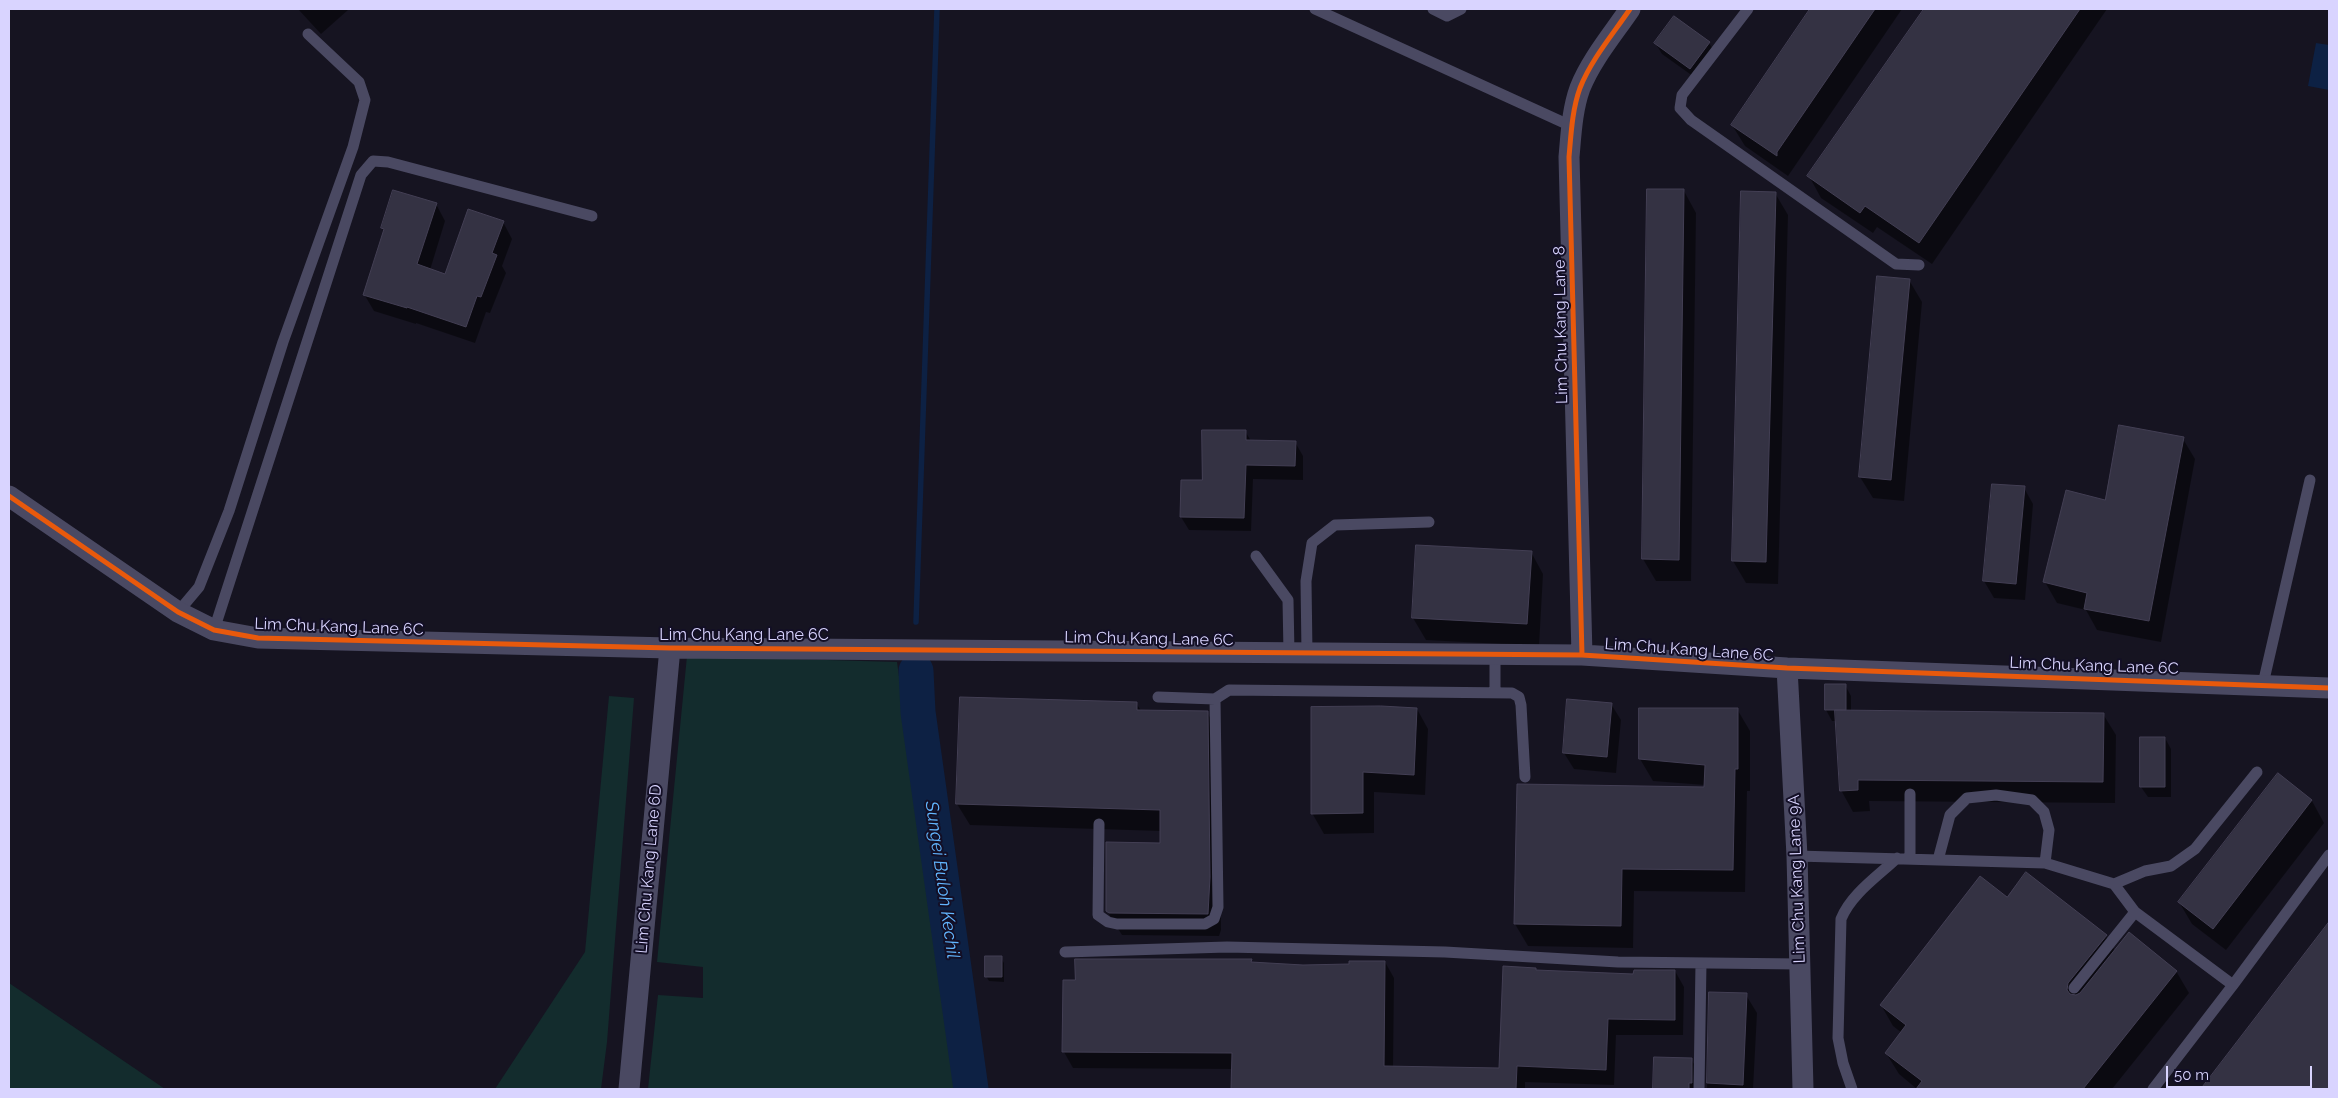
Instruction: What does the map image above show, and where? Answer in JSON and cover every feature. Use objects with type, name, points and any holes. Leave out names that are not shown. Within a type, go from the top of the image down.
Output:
[{"type":"street","name":"Lim Chu Kang Lane 8","points":[[1582,655],[1570,177],[1571,126],[1580,88],[1628,9]]},
{"type":"street","name":"Lim Chu Kang Lane 6C","points":[[9,496],[178,612],[214,630],[258,638],[670,648],[1495,656],[1582,655],[1787,668],[2263,684],[2329,688]]},
{"type":"street","name":"Lim Chu Kang Lane 6D","points":[[629,1089],[670,648]]},
{"type":"street","name":"Lim Chu Kang Lane 9A","points":[[1787,668],[1797,856],[1803,1089]]},
{"type":"lane","points":[[1315,9],[1571,126]]},
{"type":"lane","points":[[1433,9],[1447,16],[1461,9]]},
{"type":"lane","points":[[1748,9],[1682,95],[1680,108],[1691,120],[1896,264],[1919,265]]},
{"type":"lane","points":[[178,612],[199,587],[229,511],[283,342],[353,147],[365,100],[359,82],[308,34]]},
{"type":"lane","points":[[214,630],[360,175],[374,161],[388,162],[592,216]]},
{"type":"lane","points":[[2263,684],[2310,480]]},
{"type":"lane","points":[[1298,653],[1312,543],[1335,525],[1429,522]]},
{"type":"lane","points":[[1256,556],[1288,600],[1298,653]]},
{"type":"lane","points":[[1495,656],[1495,693]]},
{"type":"lane","points":[[1158,698],[1215,698],[1229,690],[1512,693],[1519,697],[1526,777]]},
{"type":"lane","points":[[1099,824],[1098,915],[1108,922],[1117,924],[1205,924],[1214,919],[1218,907],[1215,698]]},
{"type":"lane","points":[[2114,884],[2145,871],[2171,866],[2195,849],[2257,772]]},
{"type":"lane","points":[[1910,794],[1910,859]]},
{"type":"lane","points":[[1938,860],[1950,815],[1967,798],[1996,795],[2032,800],[2044,812],[2049,830],[2045,864]]},
{"type":"lane","points":[[2153,1089],[2329,855]]},
{"type":"lane","points":[[1797,856],[2045,864],[2114,884],[2135,912],[2233,985]]},
{"type":"lane","points":[[1852,1089],[1843,1063],[1838,1038],[1841,919],[1845,909],[1853,899],[1897,858]]},
{"type":"lane","points":[[2074,988],[2135,912]]},
{"type":"lane","points":[[1065,952],[1227,947],[1445,952],[1618,962],[1800,964]]},
{"type":"lane","points":[[1699,1089],[1701,963]]},
{"type":"green space","points":[[687,656],[897,662],[957,1089],[648,1089],[658,995],[703,998],[703,967],[657,962]]},
{"type":"green space","points":[[609,696],[634,698],[607,1042],[601,1089],[495,1089],[585,952]]},
{"type":"green space","points":[[9,983],[165,1089],[9,1089]]},
{"type":"water","points":[[2316,43],[2329,45],[2329,90],[2308,86]]},
{"type":"building","points":[[1810,9],[1875,9],[1777,152],[1777,156],[1731,125]]},
{"type":"building","points":[[1924,9],[2080,9],[1919,243],[1865,206],[1860,213],[1807,176]]},
{"type":"building","points":[[1674,16],[1710,42],[1690,69],[1654,43]]},
{"type":"building","points":[[1647,189],[1684,189],[1679,560],[1642,559]]},
{"type":"building","points":[[393,190],[437,203],[417,264],[445,274],[468,209],[504,221],[492,253],[497,255],[481,297],[477,296],[466,327],[407,307],[363,295],[384,229],[381,228]]},
{"type":"building","points":[[1741,191],[1776,192],[1766,562],[1732,561]]},
{"type":"building","points":[[1877,276],[1910,279],[1891,480],[1859,477]]},
{"type":"building","points":[[2119,425],[2184,437],[2149,621],[2084,609],[2087,593],[2043,582],[2066,490],[2105,500]]},
{"type":"building","points":[[1202,430],[1246,430],[1246,440],[1296,441],[1295,466],[1246,465],[1244,518],[1180,517],[1181,480],[1202,480]]},
{"type":"building","points":[[1992,484],[2025,486],[2016,584],[1983,581]]},
{"type":"building","points":[[1416,545],[1532,551],[1527,624],[1412,618]]},
{"type":"building","points":[[1825,684],[1846,684],[1846,710],[1825,710]]},
{"type":"building","points":[[960,697],[1137,702],[1137,710],[1208,711],[1210,877],[1208,914],[1109,913],[1106,911],[1106,842],[1160,843],[1160,810],[956,804]]},
{"type":"building","points":[[1567,699],[1612,703],[1607,757],[1563,753]]},
{"type":"building","points":[[1381,706],[1417,708],[1414,775],[1363,772],[1363,813],[1311,814],[1311,707]]},
{"type":"building","points":[[1639,708],[1738,708],[1738,769],[1735,769],[1733,870],[1622,869],[1621,926],[1514,924],[1517,784],[1704,787],[1705,765],[1639,759]]},
{"type":"building","points":[[1835,710],[2104,713],[2103,782],[1858,780],[1858,790],[1840,791]]},
{"type":"building","points":[[2140,737],[2165,737],[2165,787],[2140,787]]},
{"type":"building","points":[[2278,773],[2312,800],[2213,929],[2178,902]]},
{"type":"building","points":[[2026,872],[2107,935],[2068,983],[2067,990],[2070,994],[2076,995],[2080,993],[2129,932],[2177,971],[2083,1089],[1916,1089],[1922,1081],[1885,1053],[1906,1025],[1880,1005],[1980,876],[2007,897]]},
{"type":"building","points":[[2329,922],[2329,1089],[2201,1089]]},
{"type":"building","points":[[985,956],[1002,956],[1002,977],[985,977]]},
{"type":"building","points":[[1075,959],[1252,959],[1251,962],[1303,965],[1349,964],[1349,961],[1385,961],[1384,1066],[1499,1068],[1503,966],[1536,968],[1536,970],[1633,974],[1634,970],[1675,970],[1675,1020],[1608,1019],[1606,1070],[1517,1066],[1516,1089],[1231,1089],[1232,1053],[1062,1052],[1063,980],[1075,980]]},
{"type":"building","points":[[1709,992],[1747,993],[1743,1085],[1707,1083]]},
{"type":"building","points":[[1654,1057],[1692,1058],[1692,1083],[1689,1083],[1689,1089],[1653,1089]]},
{"type":"waterway","points":[[916,622],[937,9]]},
{"type":"waterway","name":"Sungei Buloh Kechil","points":[[916,671],[918,712],[971,1089]]},
{"type":"cycle path","points":[[1582,655],[1569,157],[1571,131],[1580,88],[1596,57],[1630,9]]},
{"type":"cycle path","points":[[9,496],[178,612],[214,630],[258,638],[670,648],[1582,655],[1787,668],[2329,688]]}]
